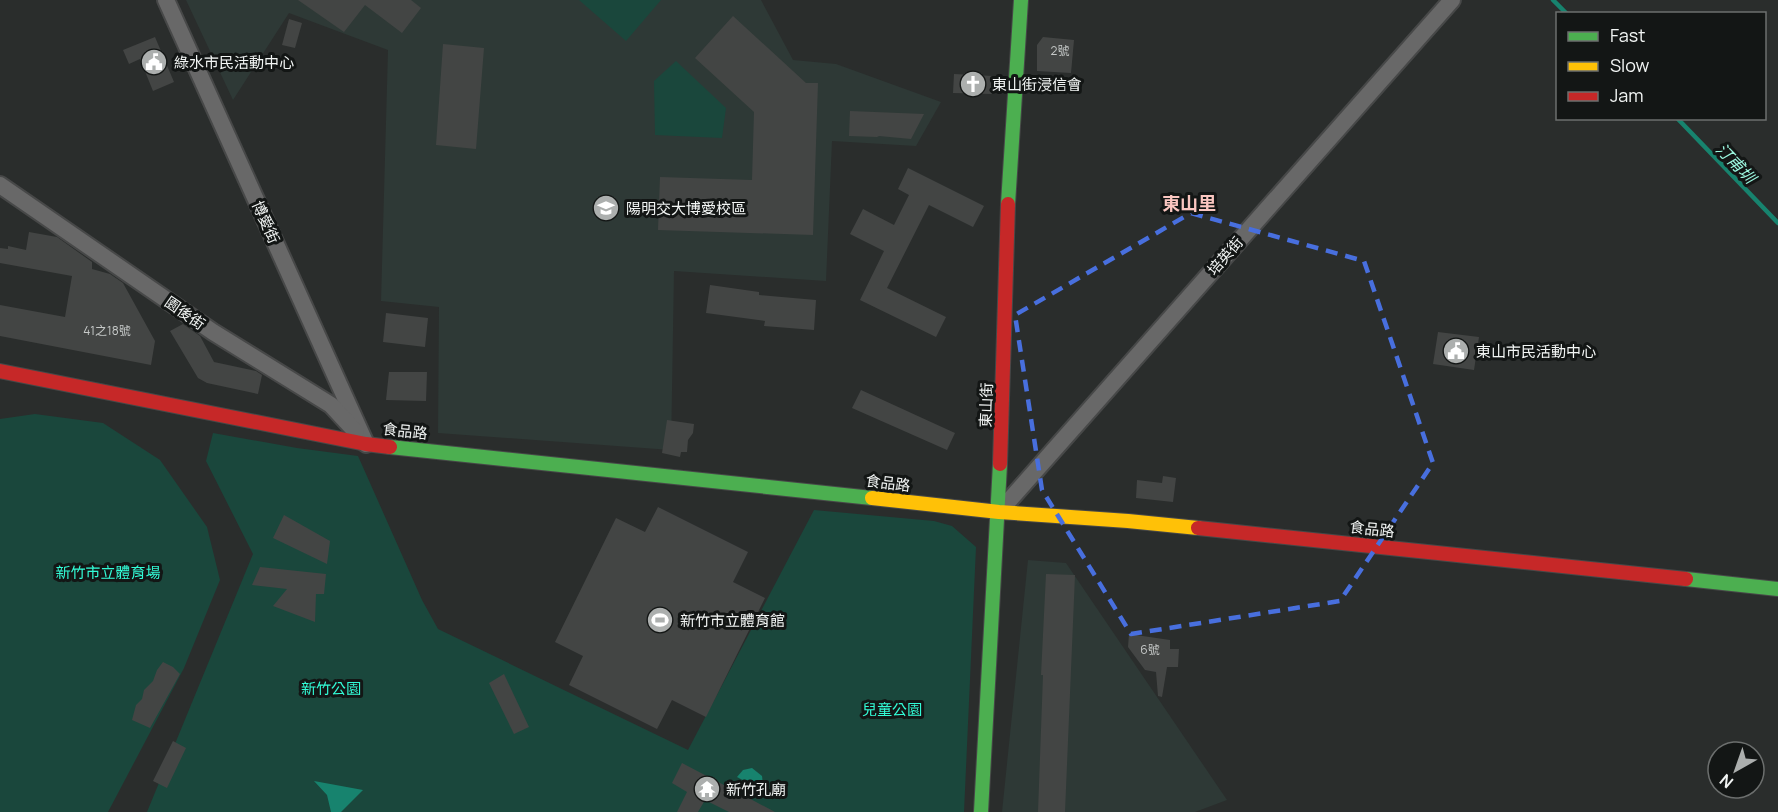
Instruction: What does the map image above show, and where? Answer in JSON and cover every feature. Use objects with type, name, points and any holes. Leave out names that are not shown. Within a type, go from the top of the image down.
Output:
[{"type":"street","name":"博愛街","points":[[166,0],[366,444]]},
{"type":"street","name":"東山街","points":[[981,812],[999,512],[1008,199],[1021,0]]},
{"type":"street","name":"培英街","points":[[999,512],[1452,0]]},
{"type":"street","name":"園後街","points":[[0,185],[213,332],[331,405],[366,444]]},
{"type":"street","name":"食品路","points":[[0,371],[366,444],[999,512],[1151,524],[1778,589]]},
{"type":"highlighted area","points":[[1191,213],[1364,261],[1433,463],[1340,601],[1131,634],[1042,490],[1015,315]]},
{"type":"shaded area","name":"陽明交大博愛校區","points":[[186,0],[761,0],[793,60],[836,64],[941,102],[916,146],[832,141],[826,281],[674,271],[671,450],[438,433],[439,307],[381,301],[388,50],[289,13],[233,100]]},
{"type":"shaded area","points":[[1028,560],[1066,563],[1227,800],[1195,812],[1002,812]]},
{"type":"shaded area","points":[[752,768],[762,776],[761,790],[737,777],[743,770]]},
{"type":"shaded area","points":[[314,781],[363,790],[341,812],[331,812],[327,795]]},
{"type":"green space","points":[[579,0],[661,0],[626,41]]},
{"type":"green space","points":[[676,61],[726,108],[722,138],[655,135],[654,81]]},
{"type":"green space","name":"新竹市立體育場","points":[[35,414],[103,423],[160,460],[207,527],[220,580],[184,668],[108,812],[0,812],[0,419]]},
{"type":"green space","name":"新竹公園","points":[[213,433],[358,456],[422,600],[438,629],[688,750],[814,510],[934,521],[952,526],[976,547],[964,812],[147,812],[253,554],[206,461]]},
{"type":"building","points":[[298,0],[411,0],[421,8],[402,33],[365,5],[344,32]]},
{"type":"building","points":[[733,16],[806,83],[818,83],[813,235],[658,230],[660,177],[752,180],[754,112],[695,58]]},
{"type":"building","points":[[289,19],[302,23],[295,48],[282,45]]},
{"type":"building","name":"綠水市民活動中心","points":[[155,37],[174,82],[153,91],[140,59],[129,64],[123,50]]},
{"type":"building","points":[[1043,37],[1074,40],[1071,73],[1037,71],[1037,45]]},
{"type":"building","points":[[443,44],[484,48],[476,149],[436,145]]},
{"type":"building","name":"東山街浸信會","points":[[954,74],[993,76],[992,94],[953,93]]},
{"type":"building","points":[[850,111],[924,114],[911,139],[849,136]]},
{"type":"building","points":[[908,168],[984,206],[973,227],[929,205],[887,288],[946,317],[936,337],[860,300],[884,251],[850,234],[863,209],[894,225],[909,195],[898,189]]},
{"type":"building","points":[[29,232],[57,237],[92,262],[92,269],[110,274],[123,283],[155,341],[151,365],[0,336],[0,305],[65,317],[72,276],[0,263],[0,248],[8,249],[8,246],[26,250]]},
{"type":"building","points":[[710,285],[759,292],[759,295],[816,300],[814,330],[764,326],[765,321],[706,313]]},
{"type":"building","points":[[386,313],[428,318],[425,347],[383,342]]},
{"type":"building","points":[[183,324],[200,336],[214,362],[256,371],[262,375],[258,394],[207,383],[198,378],[170,331]]},
{"type":"building","name":"東山市民活動中心","points":[[1438,332],[1479,337],[1474,370],[1433,364]]},
{"type":"building","points":[[389,372],[427,372],[426,401],[386,400]]},
{"type":"building","points":[[861,390],[955,433],[947,450],[852,408]]},
{"type":"building","points":[[667,420],[694,424],[693,433],[688,440],[687,452],[681,452],[680,457],[662,453]]},
{"type":"building","points":[[1163,476],[1176,478],[1173,502],[1136,498],[1137,480],[1162,483]]},
{"type":"building","name":"新竹市立體育館","points":[[658,507],[748,552],[733,582],[765,598],[706,717],[672,700],[657,729],[569,685],[583,656],[555,642],[616,518],[645,532]]},
{"type":"building","points":[[284,515],[330,541],[327,564],[273,538]]},
{"type":"building","points":[[260,567],[326,574],[324,594],[316,594],[315,622],[273,606],[287,589],[252,585]]},
{"type":"building","points":[[1046,574],[1075,575],[1065,812],[1038,812]]},
{"type":"building","points":[[1129,634],[1170,640],[1170,649],[1179,649],[1178,667],[1167,667],[1162,697],[1158,696],[1156,672],[1145,670],[1128,647]]},
{"type":"building","points":[[163,662],[180,674],[150,728],[132,720],[136,705],[142,699],[144,690],[153,681]]},
{"type":"building","points":[[504,674],[529,727],[514,734],[489,683]]},
{"type":"building","points":[[173,741],[186,748],[167,788],[153,781]]},
{"type":"building","name":"新竹孔廟","points":[[682,763],[775,812],[729,812],[705,800],[698,812],[677,812],[687,792],[672,783]]},
{"type":"waterway","name":"汀甫圳","points":[[1553,0],[1565,12]]},
{"type":"waterway","name":"汀甫圳","points":[[1679,120],[1778,223]]},
{"type":"traffic: fast","points":[[1008,204],[1021,0]]},
{"type":"traffic: fast","points":[[390,447],[872,498]]},
{"type":"traffic: fast","points":[[981,812],[1000,464]]},
{"type":"traffic: fast","points":[[1686,579],[1778,589]]},
{"type":"traffic: slow","points":[[872,498],[999,512],[1198,528]]},
{"type":"traffic: jam","points":[[1000,464],[1008,204]]},
{"type":"traffic: jam","points":[[0,371],[390,447]]},
{"type":"traffic: jam","points":[[1198,528],[1686,579]]},
{"type":"place","name":"綠水市民活動中心","points":[[154,62]]},
{"type":"place","name":"東山街浸信會","points":[[973,84]]},
{"type":"place","name":"陽明交大博愛校區","points":[[606,208]]},
{"type":"place","name":"東山市民活動中心","points":[[1456,351]]},
{"type":"place","name":"新竹市立體育館","points":[[660,620]]},
{"type":"place","name":"新竹孔廟","points":[[707,789]]},
{"type":"district","name":"東山里","points":[[1189,203]]},
{"type":"park label","name":"兒童公園","points":[[892,709]]}]
